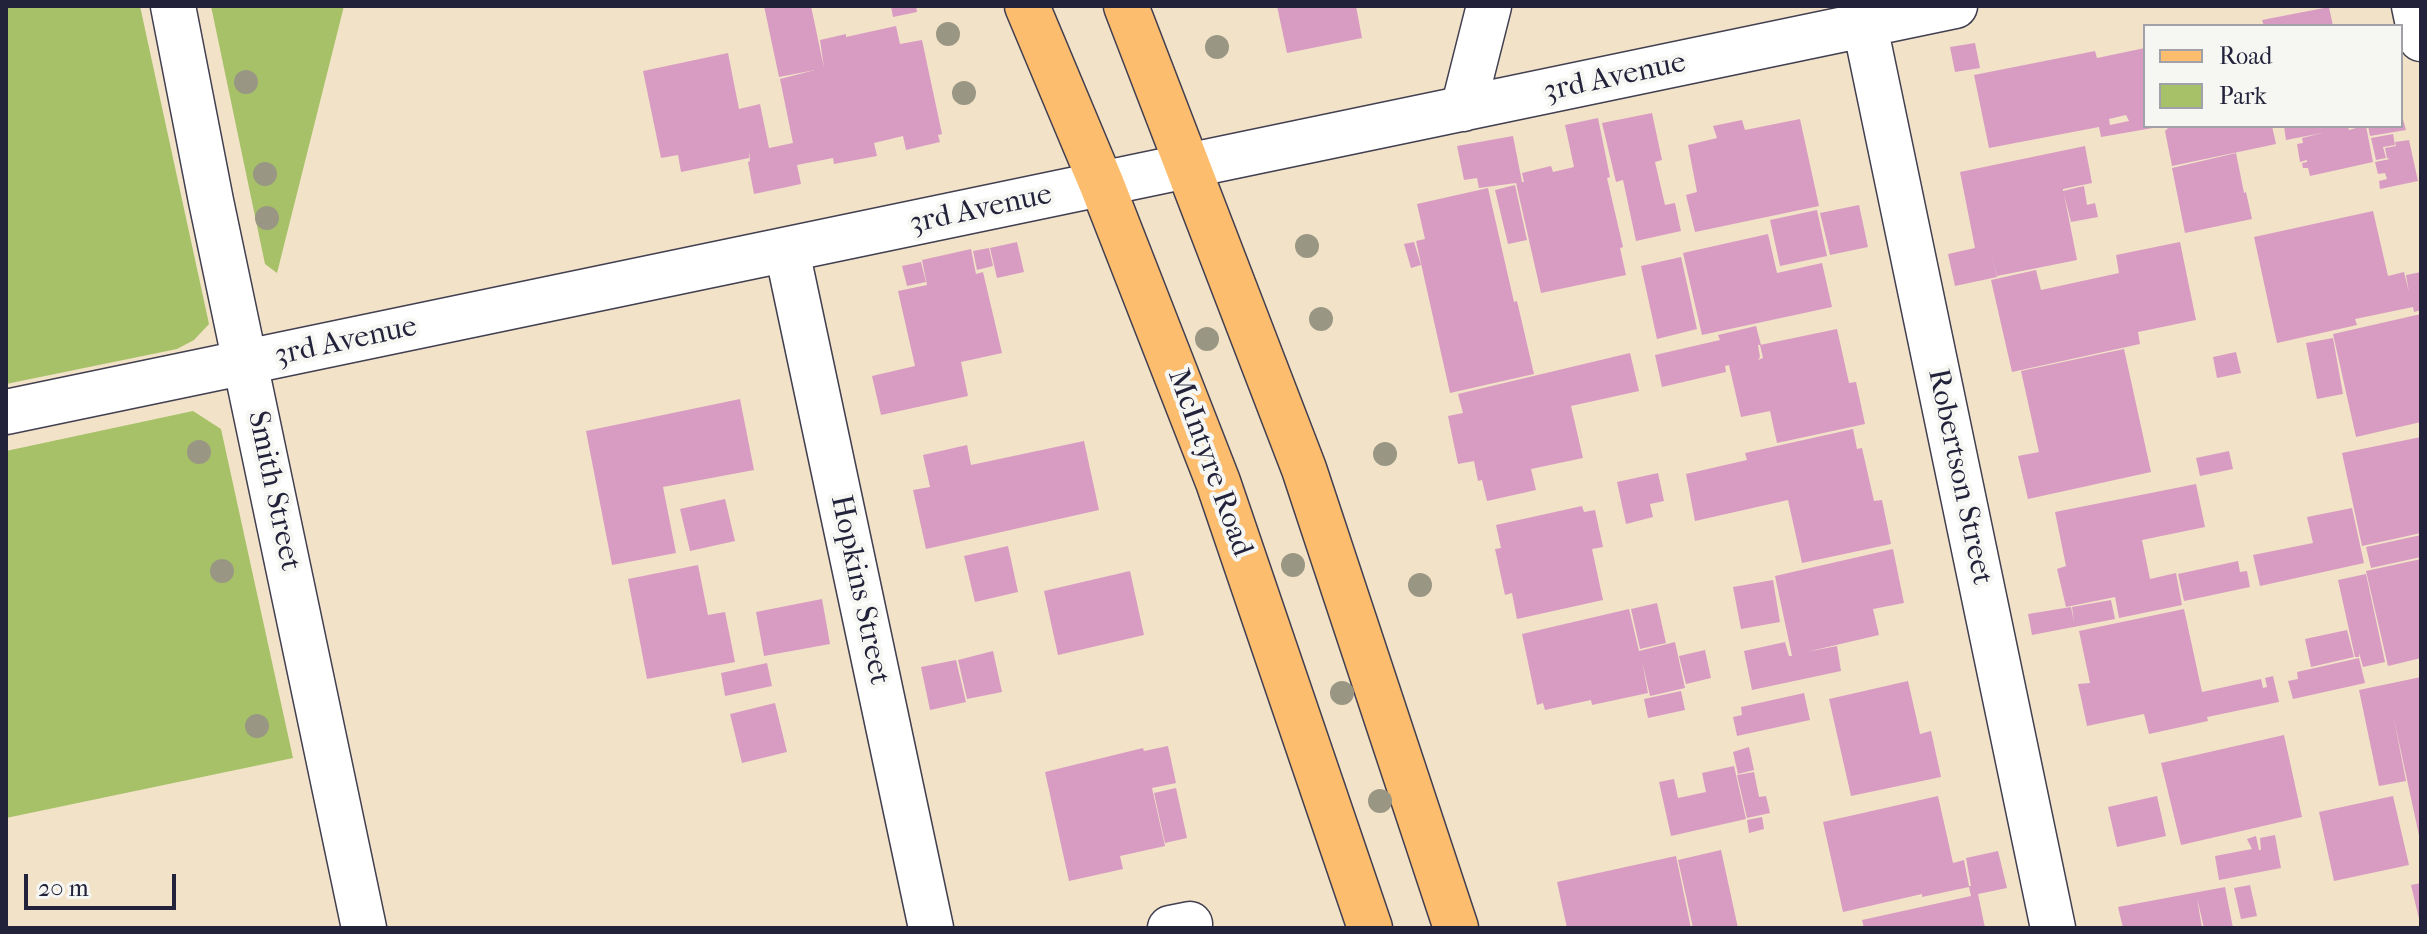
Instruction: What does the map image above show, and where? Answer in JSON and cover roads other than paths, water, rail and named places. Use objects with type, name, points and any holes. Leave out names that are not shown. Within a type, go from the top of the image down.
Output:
[{"type":"main road","name":"McIntyre Road","points":[[1027,6],[1102,185],[1218,482],[1370,928]]},
{"type":"main road","points":[[1126,6],[1304,469],[1456,928]]},
{"type":"street","name":"Smith Street","points":[[173,6],[364,928]]},
{"type":"street","points":[[1463,109],[1489,6]]},
{"type":"street","name":"3rd Avenue","points":[[6,412],[1955,6]]},
{"type":"street","points":[[2414,6],[2421,39]]},
{"type":"street","name":"Robertson Street","points":[[1865,26],[2053,928]]},
{"type":"street","name":"Hopkins Street","points":[[787,251],[931,928]]}]
